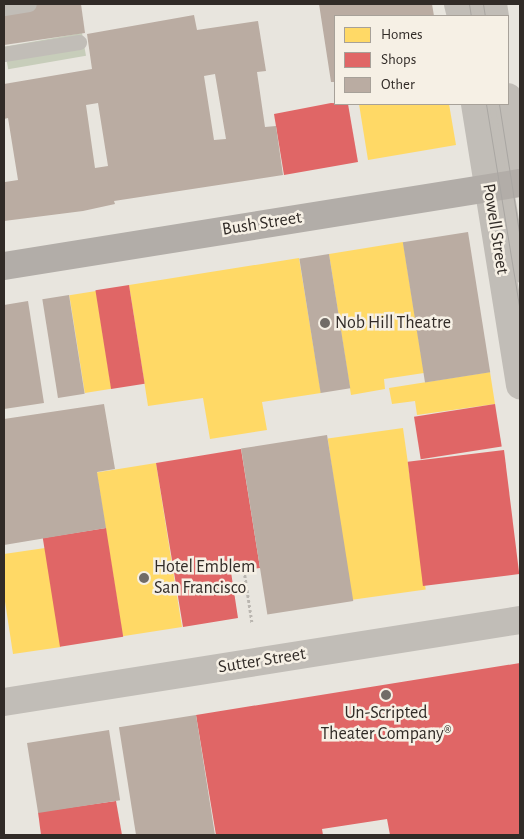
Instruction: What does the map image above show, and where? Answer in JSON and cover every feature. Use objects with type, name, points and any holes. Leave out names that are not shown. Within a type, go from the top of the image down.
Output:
[{"type":"main road","name":"Bush Street","points":[[4,266],[509,182]]},
{"type":"street","name":"Powell Street","points":[[475,105],[509,182]]},
{"type":"street","name":"Powell Street","points":[[508,105],[509,182],[520,385]]},
{"type":"street","name":"Sutter Street","points":[[4,702],[520,620]]},
{"type":"lane","points":[[4,8],[29,4]]},
{"type":"lane","points":[[4,54],[79,42]]},
{"type":"lane","points":[[492,105],[509,182],[520,275]]},
{"type":"path","points":[[244,570],[252,623]]},
{"type":"green space","points":[[82,33],[86,56],[8,69],[4,47]]},
{"type":"building: Homes","points":[[359,105],[449,105],[456,145],[368,160]]},
{"type":"building: Homes","points":[[403,242],[424,373],[384,379],[385,389],[351,395],[329,254]]},
{"type":"building: Homes","points":[[299,258],[321,393],[262,402],[267,430],[210,439],[203,398],[148,406],[129,285]]},
{"type":"building: Homes","points":[[96,291],[111,389],[85,393],[69,295]]},
{"type":"building: Homes","points":[[490,372],[495,404],[417,415],[415,401],[392,404],[389,388]]},
{"type":"building: Homes","points":[[403,428],[426,589],[350,600],[328,439]]},
{"type":"building: Homes","name":"Hotel Emblem San Francisco","points":[[156,463],[182,627],[123,636],[97,472]]},
{"type":"building: Homes","points":[[45,548],[61,647],[13,654],[4,595],[4,554]]},
{"type":"building: Shops","points":[[331,103],[334,103],[334,105],[348,105],[358,162],[284,175],[274,114]]},
{"type":"building: Shops","points":[[129,285],[145,384],[111,389],[95,290]]},
{"type":"building: Shops","points":[[495,404],[502,446],[421,459],[414,417]]},
{"type":"building: Shops","points":[[241,449],[260,568],[231,572],[238,618],[183,627],[156,463]]},
{"type":"building: Shops","points":[[504,450],[519,574],[423,586],[408,462]]},
{"type":"building: Shops","points":[[106,528],[123,637],[60,647],[43,538]]},
{"type":"building: Shops","points":[[520,663],[520,835],[390,835],[387,819],[322,829],[323,835],[216,835],[196,715]]},
{"type":"building: Shops","points":[[116,801],[122,835],[41,835],[38,812]]},
{"type":"building: Other","points":[[4,4],[81,4],[85,33],[4,45]]},
{"type":"building: Other","points":[[319,4],[432,4],[434,15],[334,15],[334,82],[331,82]]},
{"type":"building: Other","points":[[194,15],[197,30],[258,21],[266,71],[257,72],[265,127],[276,126],[283,175],[114,201],[115,204],[83,211],[4,221],[5,182],[18,180],[8,118],[4,119],[4,84],[92,69],[87,34]],"holes":[[[215,74],[226,139],[214,140],[204,76]],[[98,103],[108,166],[95,168],[86,105]]]},
{"type":"building: Other","points":[[468,232],[490,372],[425,383],[403,242]]},
{"type":"building: Other","name":"Nob Hill Theatre","points":[[329,254],[350,388],[321,393],[299,259]]},
{"type":"building: Other","points":[[69,295],[85,394],[58,398],[42,299]]},
{"type":"building: Other","points":[[28,301],[44,403],[4,409],[4,305]]},
{"type":"building: Other","points":[[104,404],[115,469],[97,472],[106,528],[4,545],[4,419]]},
{"type":"building: Other","points":[[327,435],[353,601],[267,615],[241,449]]},
{"type":"building: Other","points":[[196,715],[215,835],[136,835],[119,727]]},
{"type":"building: Other","points":[[109,730],[120,800],[38,813],[27,743]]},
{"type":"tram line","points":[[469,4],[471,15]]},
{"type":"tram line","points":[[483,4],[485,15]]},
{"type":"tram line","points":[[486,105],[520,311]]},
{"type":"tram line","points":[[499,105],[520,238]]},
{"type":"place","name":"Nob Hill Theatre","points":[[325,323]]},
{"type":"place","name":"Hotel Emblem San Francisco","points":[[144,578]]},
{"type":"place","name":"Un-Scripted Theater Company®","points":[[386,695]]}]
